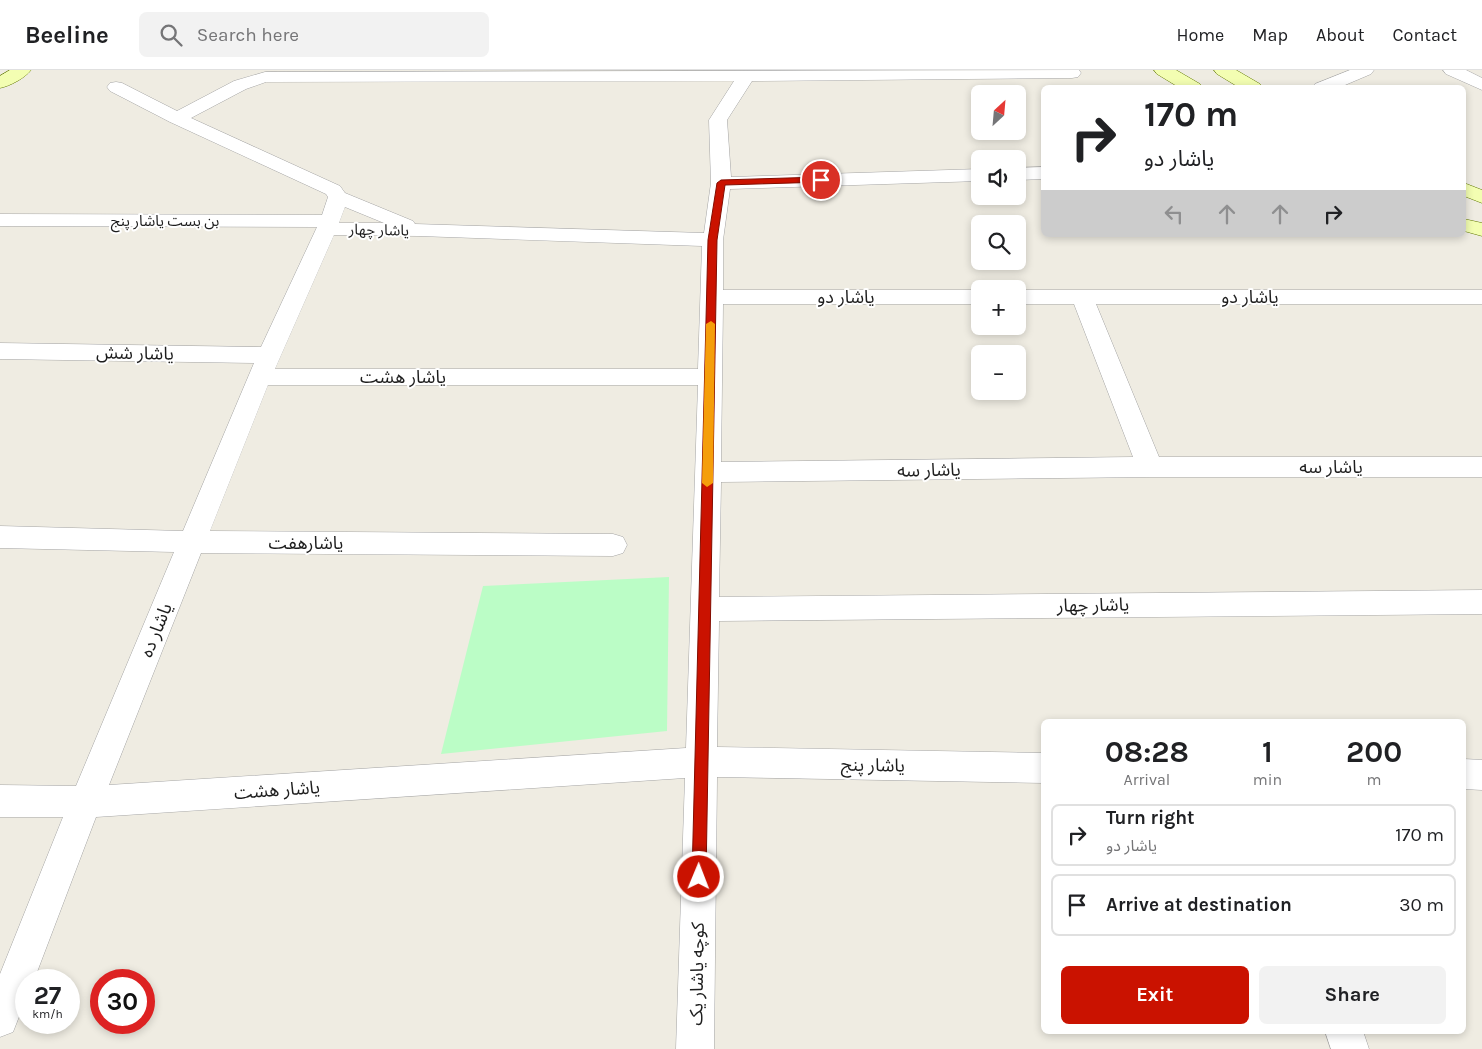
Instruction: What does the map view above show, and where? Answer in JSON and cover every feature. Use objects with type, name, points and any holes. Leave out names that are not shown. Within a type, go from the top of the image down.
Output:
[{"type":"street","points":[[0,83],[22,70]]},
{"type":"street","points":[[1163,70],[1189,85]]},
{"type":"street","points":[[1223,70],[1249,85]]},
{"type":"street","points":[[1328,85],[1365,70]]},
{"type":"street","points":[[1452,70],[1482,84]]},
{"type":"street","points":[[177,118],[245,83],[266,77],[749,73],[1072,73]]},
{"type":"street","name":"کوچه یاشار یک","points":[[695,1049],[711,297],[713,240],[721,183],[718,120],[749,73]]},
{"type":"street","name":"یاشار چهار","points":[[116,87],[177,118],[333,190],[338,198],[329,225],[418,230],[713,240]]},
{"type":"street","points":[[1026,174],[1041,173]]},
{"type":"street","points":[[721,183],[971,175]]},
{"type":"street","points":[[1466,190],[1482,197]]},
{"type":"street","points":[[338,198],[418,230]]},
{"type":"street","name":"بن بست یاشار پنج","points":[[0,220],[329,225]]},
{"type":"street","points":[[264,366],[329,225]]},
{"type":"street","points":[[1466,225],[1482,230]]},
{"type":"street","name":"یاشار دو","points":[[711,297],[971,297]]},
{"type":"street","name":"یاشار دو","points":[[1026,297],[1482,297]]},
{"type":"street","points":[[1082,297],[1150,467]]},
{"type":"street","name":"یاشار شش","points":[[0,351],[264,366]]},
{"type":"street","name":"یاشار هشت","points":[[264,366],[710,377]]},
{"type":"street","name":"یاشار ده","points":[[86,802],[264,366]]},
{"type":"street","name":"یاشار سه","points":[[707,472],[1150,467],[1482,467]]},
{"type":"street","name":"یاشارهفت","points":[[0,537],[192,542],[613,545]]},
{"type":"street","name":"یاشار چهار","points":[[704,609],[1482,602]]},
{"type":"street","name":"یاشار هشت","points":[[86,802],[701,762]]},
{"type":"street","name":"یاشار پنج","points":[[701,762],[1041,768]]},
{"type":"street","points":[[1466,774],[1482,775]]},
{"type":"street","points":[[0,801],[86,802],[0,1019]]},
{"type":"street","points":[[1345,1034],[1350,1049]]},
{"type":"green space","points":[[669,577],[667,731],[441,754],[483,586]]},
{"type":"slow traffic","points":[[707,483],[711,324]]},
{"type":"route","points":[[699,877],[713,240],[721,183],[821,180]]}]
